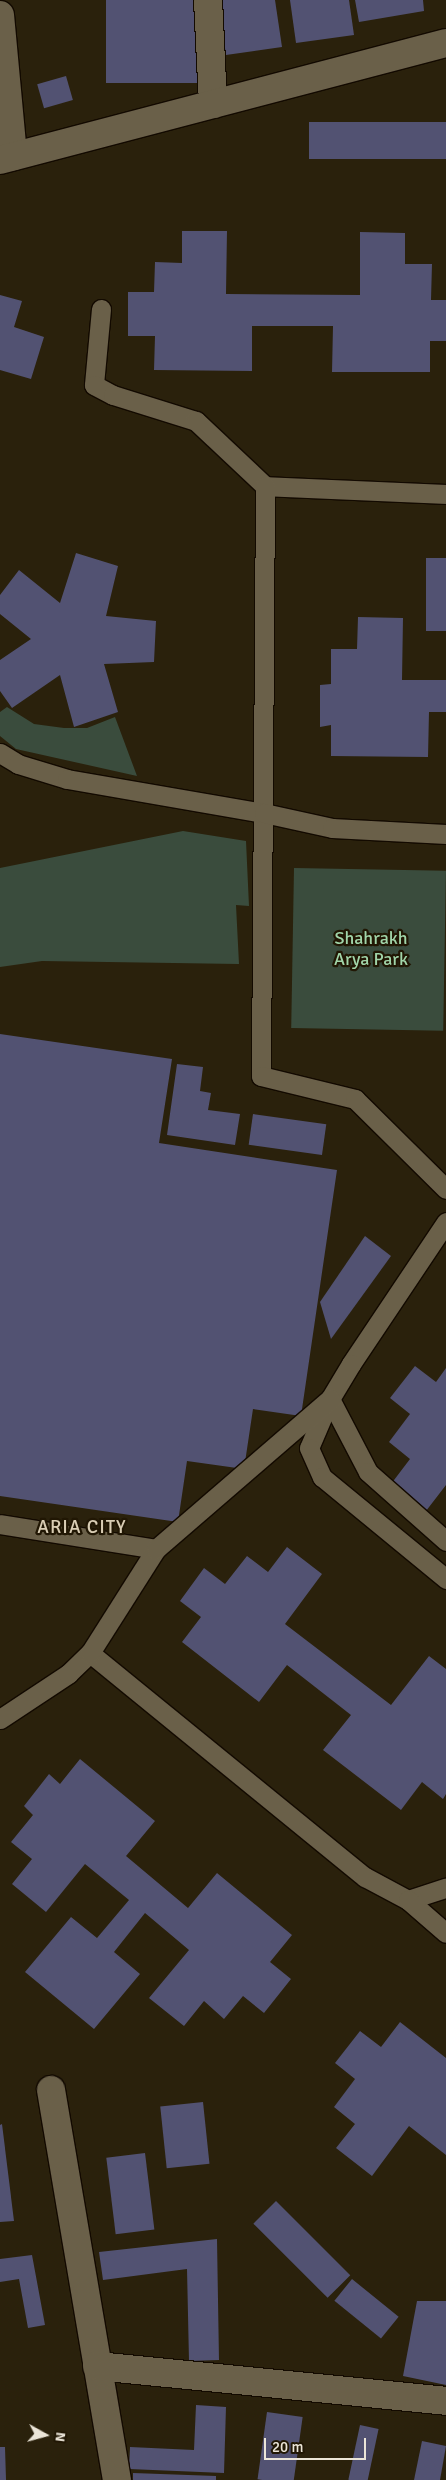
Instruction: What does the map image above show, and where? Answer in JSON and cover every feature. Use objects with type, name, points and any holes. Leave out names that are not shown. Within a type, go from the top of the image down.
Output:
[{"type":"street","points":[[208,0],[213,104]]},
{"type":"street","points":[[0,15],[7,158],[446,43]]},
{"type":"street","points":[[51,2090],[117,2480]]},
{"type":"street","points":[[97,2366],[446,2401]]},
{"type":"lane","points":[[101,309],[94,385],[113,395],[196,421],[265,486],[446,494]]},
{"type":"lane","points":[[265,486],[262,1076],[355,1098],[446,1190]]},
{"type":"lane","points":[[0,753],[18,764],[67,779],[264,813],[332,828],[446,834]]},
{"type":"lane","points":[[446,1222],[330,1399],[310,1448],[322,1477],[446,1580]]},
{"type":"lane","points":[[330,1399],[368,1472],[446,1541]]},
{"type":"lane","points":[[0,1719],[68,1674],[90,1653],[156,1549],[330,1399]]},
{"type":"lane","points":[[0,1524],[156,1549]]},
{"type":"lane","points":[[90,1653],[365,1877],[408,1900],[446,1933]]},
{"type":"lane","points":[[408,1900],[446,1888]]},
{"type":"green space","points":[[7,707],[34,724],[64,728],[87,728],[115,717],[137,776],[16,749],[0,736],[0,712]]},
{"type":"green space","points":[[183,831],[246,841],[249,906],[236,905],[239,964],[42,961],[0,967],[0,868]]},
{"type":"green space","name":"Shahrakh Arya Park","points":[[294,868],[446,871],[443,1031],[291,1028]]},
{"type":"building","points":[[106,0],[199,0],[199,83],[106,83]]},
{"type":"building","points":[[218,0],[275,0],[282,47],[226,55]]},
{"type":"building","points":[[290,0],[349,0],[354,35],[296,43]]},
{"type":"building","points":[[355,0],[423,0],[424,11],[359,22]]},
{"type":"building","points":[[66,76],[73,100],[44,108],[37,84]]},
{"type":"building","points":[[309,122],[446,122],[446,159],[309,159]]},
{"type":"building","points":[[182,231],[227,231],[226,294],[360,295],[360,232],[405,233],[405,264],[432,264],[431,300],[446,300],[446,341],[430,341],[430,372],[332,372],[333,326],[252,326],[252,371],[154,370],[155,336],[128,336],[128,292],[154,292],[155,262],[182,263]]},
{"type":"building","points":[[0,295],[22,301],[14,327],[44,337],[31,379],[0,370]]},
{"type":"building","points":[[76,553],[118,566],[106,616],[156,621],[154,662],[104,664],[118,712],[74,727],[60,675],[12,708],[0,691],[0,660],[31,639],[0,614],[0,595],[19,570],[60,603]]},
{"type":"building","points":[[426,558],[446,558],[446,631],[426,631]]},
{"type":"building","points":[[358,617],[403,618],[402,680],[446,680],[446,712],[429,712],[428,757],[331,756],[331,725],[320,727],[320,685],[331,684],[331,649],[357,649]]},
{"type":"building","points":[[0,1034],[172,1059],[159,1143],[337,1170],[301,1416],[253,1409],[244,1469],[187,1461],[178,1522],[0,1496]]},
{"type":"building","points":[[177,1064],[203,1067],[200,1091],[211,1093],[208,1110],[240,1114],[235,1145],[167,1135]]},
{"type":"building","points":[[253,1114],[326,1124],[322,1155],[249,1145]]},
{"type":"building","points":[[365,1236],[391,1256],[331,1339],[320,1302]]},
{"type":"building","points":[[415,1366],[436,1382],[446,1368],[446,1485],[426,1511],[391,1484],[410,1459],[389,1442],[410,1414],[390,1398]]},
{"type":"building","points":[[287,1547],[322,1574],[285,1624],[391,1705],[429,1656],[446,1669],[446,1794],[443,1799],[422,1782],[401,1810],[323,1750],[351,1715],[287,1665],[259,1702],[182,1642],[201,1617],[180,1601],[204,1568],[225,1584],[247,1556],[268,1572]]},
{"type":"building","points":[[80,1759],[155,1821],[126,1856],[188,1908],[217,1873],[292,1935],[270,1962],[291,1979],[264,2013],[243,1996],[224,2019],[204,2001],[184,2026],[149,1998],[189,1950],[145,1913],[114,1952],[140,1974],[94,2029],[25,1972],[71,1917],[97,1938],[129,1900],[85,1864],[46,1912],[12,1884],[32,1859],[11,1842],[33,1815],[24,1806],[49,1774],[60,1784]]},
{"type":"building","points":[[400,2022],[446,2058],[446,2155],[409,2126],[372,2176],[336,2148],[355,2124],[334,2107],[355,2079],[335,2063],[360,2031],[381,2047]]},
{"type":"building","points":[[203,2102],[209,2164],[167,2168],[160,2106]]},
{"type":"building","points":[[2,2124],[14,2221],[0,2222],[0,2125]]},
{"type":"building","points":[[145,2153],[154,2229],[116,2234],[106,2158]]},
{"type":"building","points":[[276,2201],[350,2275],[328,2298],[253,2224]]},
{"type":"building","points":[[217,2239],[219,2360],[189,2361],[187,2269],[103,2280],[99,2252]]},
{"type":"building","points":[[32,2255],[45,2325],[28,2328],[19,2279],[0,2282],[0,2259]]},
{"type":"building","points":[[352,2279],[399,2317],[381,2339],[334,2301]]},
{"type":"building","points":[[417,2301],[446,2301],[446,2385],[403,2376]]},
{"type":"building","points":[[196,2405],[226,2407],[224,2473],[129,2469],[130,2447],[194,2450]]},
{"type":"building","points":[[267,2412],[303,2417],[294,2480],[258,2479]]},
{"type":"building","points":[[360,2425],[379,2429],[368,2480],[348,2480]]},
{"type":"building","points":[[422,2441],[446,2446],[440,2480],[414,2480]]},
{"type":"building","points":[[0,2447],[5,2447],[6,2480],[0,2480]]},
{"type":"building","points":[[133,2473],[216,2476],[216,2480],[133,2480]]},
{"type":"district","name":"ARIA CITY","points":[[82,1528]]}]
